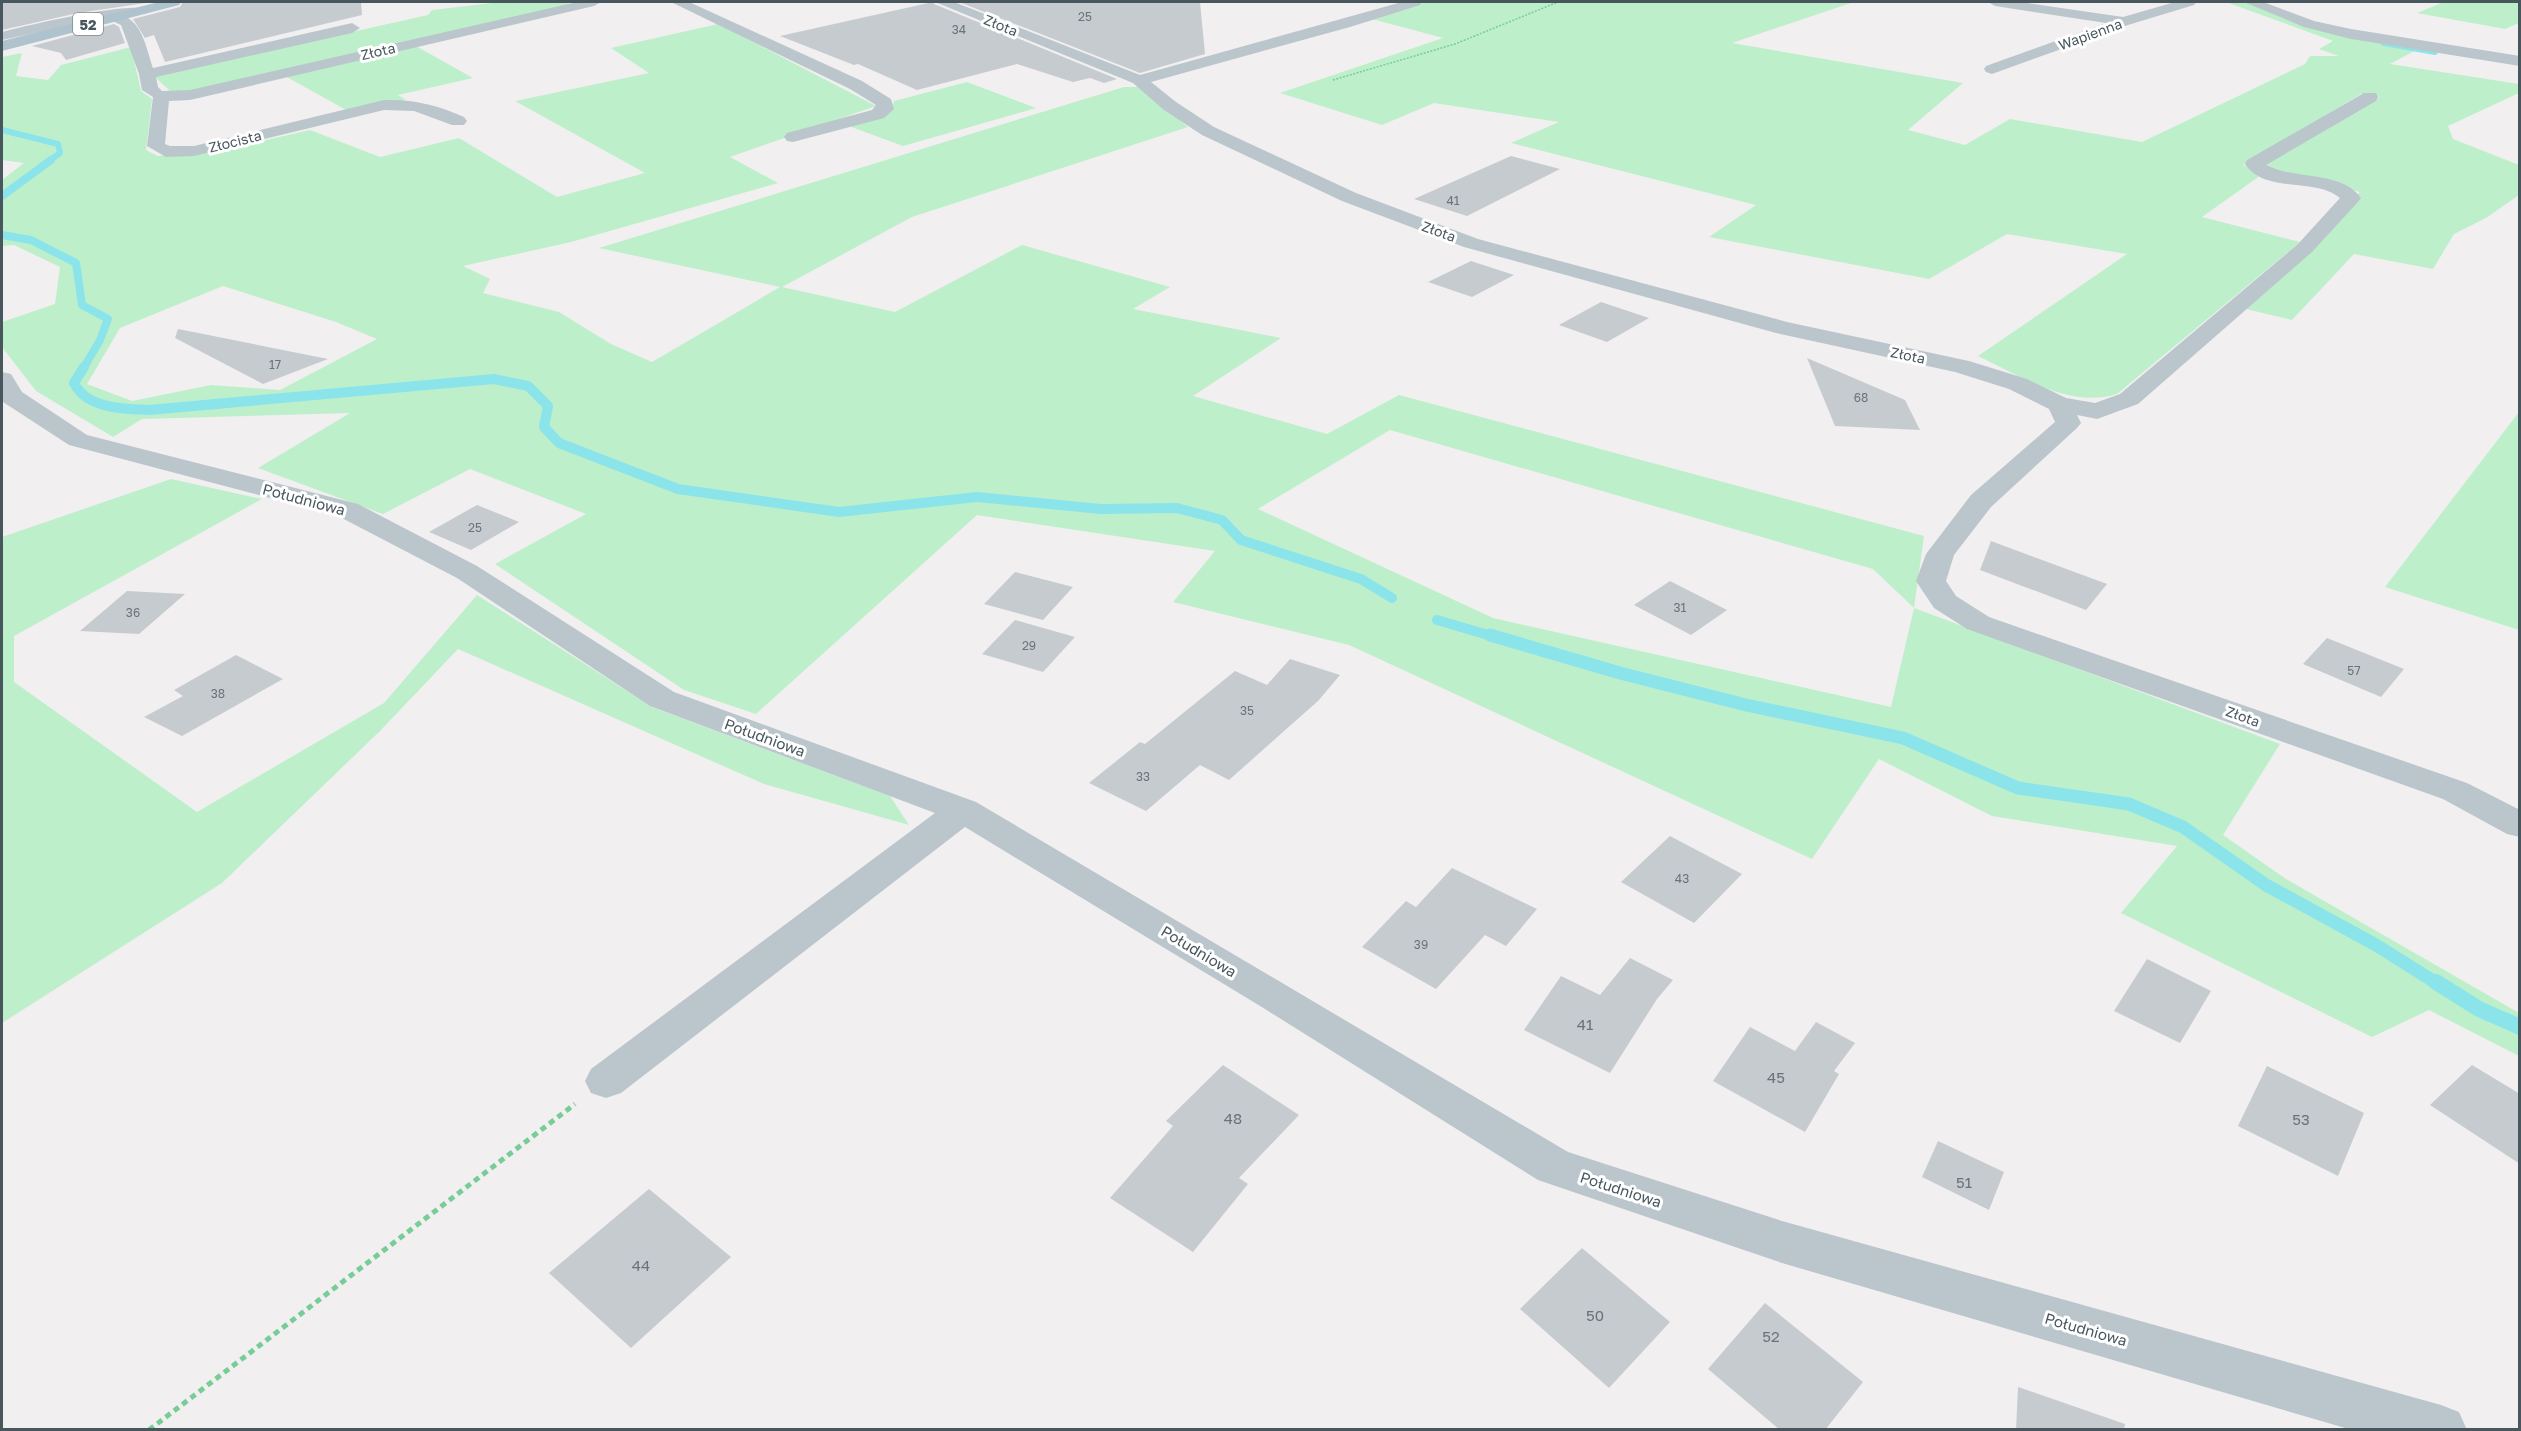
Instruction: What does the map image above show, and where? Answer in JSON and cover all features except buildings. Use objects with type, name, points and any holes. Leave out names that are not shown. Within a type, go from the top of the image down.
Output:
[{"type":"main road","name":"52","points":[[2,46],[174,2]]},
{"type":"street","name":"Złota","points":[[161,96],[190,95],[594,2]]},
{"type":"street","points":[[678,2],[856,85],[885,103],[885,109],[878,114],[793,137]]},
{"type":"street","name":"Złota","points":[[951,2],[1139,80],[1170,106],[1208,130],[1348,197],[1471,243],[1773,325],[1961,366],[2018,384],[2059,404],[2068,423],[1981,501],[1940,554],[1931,581],[1945,602],[1978,623],[2455,791],[2520,825]]},
{"type":"street","points":[[1139,80],[1345,24],[1415,2]]},
{"type":"street","points":[[1995,2],[2123,21]]},
{"type":"street","name":"Wapienna","points":[[1992,69],[2123,21],[2189,2]]},
{"type":"street","points":[[2251,2],[2309,24],[2351,34],[2520,61]]},
{"type":"street","points":[[2,36],[116,11],[141,10]]},
{"type":"street","points":[[113,17],[126,22],[131,27],[150,90],[161,96]]},
{"type":"street","points":[[147,74],[352,28]]},
{"type":"street","name":"Złocista","points":[[161,96],[156,146],[166,152],[194,152],[384,105],[412,104],[432,109],[458,122]]},
{"type":"street","points":[[2059,404],[2097,411],[2129,399],[2306,248],[2351,198],[2349,194],[2335,188],[2266,172],[2254,164],[2370,97]]},
{"type":"street","name":"Południowa","points":[[2,379],[12,397],[78,440],[348,510],[467,572],[662,699],[963,810],[1289,1004],[1554,1166],[1782,1242],[2441,1430]]},
{"type":"street","points":[[606,1081],[963,810]]},
{"type":"path","points":[[1333,80],[1455,44],[1558,2]]},
{"type":"path","points":[[149,1430],[606,1081]]},
{"type":"green space","points":[[501,2],[564,2],[572,5],[194,91],[170,91],[154,76],[428,15],[432,10]]},
{"type":"green space","points":[[1426,2],[1854,2],[1732,43],[1963,83],[1908,130],[1965,145],[2010,119],[2142,142],[2305,64],[2310,56],[2339,56],[2319,49],[2333,41],[2226,2],[2247,2],[2304,24],[2420,48],[2390,64],[2519,84],[2519,93],[2448,126],[2453,139],[2519,165],[2519,195],[2486,218],[2454,234],[2433,269],[2354,254],[2292,320],[2246,309],[2360,192],[2267,170],[2262,165],[2380,97],[2361,94],[2243,165],[2264,173],[2202,217],[2300,242],[2117,394],[2081,397],[2063,394],[2028,381],[1978,356],[2127,254],[2007,234],[1929,279],[1709,237],[1756,205],[1511,143],[1559,122],[1434,103],[1382,125],[1280,93],[1443,38],[1372,19]]},
{"type":"green space","points":[[2444,2],[2519,2],[2519,23],[2505,29],[2417,13]]},
{"type":"green space","points":[[718,24],[876,106],[730,157],[778,183],[571,242],[463,266],[490,279],[483,293],[559,312],[611,344],[652,362],[780,287],[599,248],[1124,87],[1141,87],[1188,127],[912,217],[782,287],[895,312],[1022,245],[1170,287],[1133,309],[1281,338],[1193,396],[1327,434],[1399,395],[1924,536],[1914,608],[2280,744],[2223,835],[2286,879],[2519,1013],[2519,1056],[2429,1010],[2372,1037],[2121,913],[2177,846],[1992,816],[1879,759],[1812,859],[1349,645],[1173,602],[1215,551],[977,515],[756,714],[684,690],[495,564],[586,514],[470,469],[383,514],[258,468],[350,413],[142,419],[113,437],[36,391],[2,347],[2,322],[55,304],[60,267],[14,245],[2,246],[2,180],[24,163],[2,160],[2,57],[22,53],[16,76],[48,80],[61,65],[131,47],[141,91],[152,99],[146,150],[158,156],[240,146],[310,130],[380,157],[459,138],[557,197],[645,173],[515,101],[649,73],[611,48]],"holes":[[[223,286],[336,322],[377,339],[280,390],[211,385],[132,401],[87,384],[120,328]],[[1390,430],[1873,569],[1914,608],[1891,707],[1493,618],[1258,509]]]},
{"type":"green space","points":[[414,45],[473,78],[398,95],[406,100],[348,111],[285,76]]},
{"type":"green space","points":[[967,82],[1036,108],[903,146],[846,125],[892,110],[894,101]]},
{"type":"green space","points":[[2519,412],[2519,630],[2385,587]]},
{"type":"green space","points":[[171,479],[262,499],[14,636],[14,682],[197,812],[384,703],[477,595],[652,707],[890,796],[909,825],[764,784],[458,649],[380,731],[222,883],[2,1023],[2,537]]},
{"type":"waterway","points":[[2384,43],[2435,52]]},
{"type":"waterway","points":[[2,130],[58,144],[60,153],[49,161]]},
{"type":"waterway","points":[[2,196],[51,160]]},
{"type":"waterway","points":[[2,235],[31,240],[76,263],[82,305],[108,319],[100,340],[83,369]]},
{"type":"waterway","points":[[84,367],[74,383],[88,398],[107,406],[149,410],[494,379],[528,386],[548,406],[544,427],[559,443],[678,489],[839,512],[977,497],[1101,509],[1177,508],[1222,520],[1241,540],[1361,579],[1392,598]]},
{"type":"waterway","points":[[1437,620],[1495,637]]},
{"type":"waterway","points":[[1490,635],[1620,673],[1746,705],[1903,738],[2018,788],[2129,804],[2183,827],[2266,885],[2376,945],[2438,984]]},
{"type":"waterway","points":[[2436,982],[2479,1009],[2520,1027]]}]
